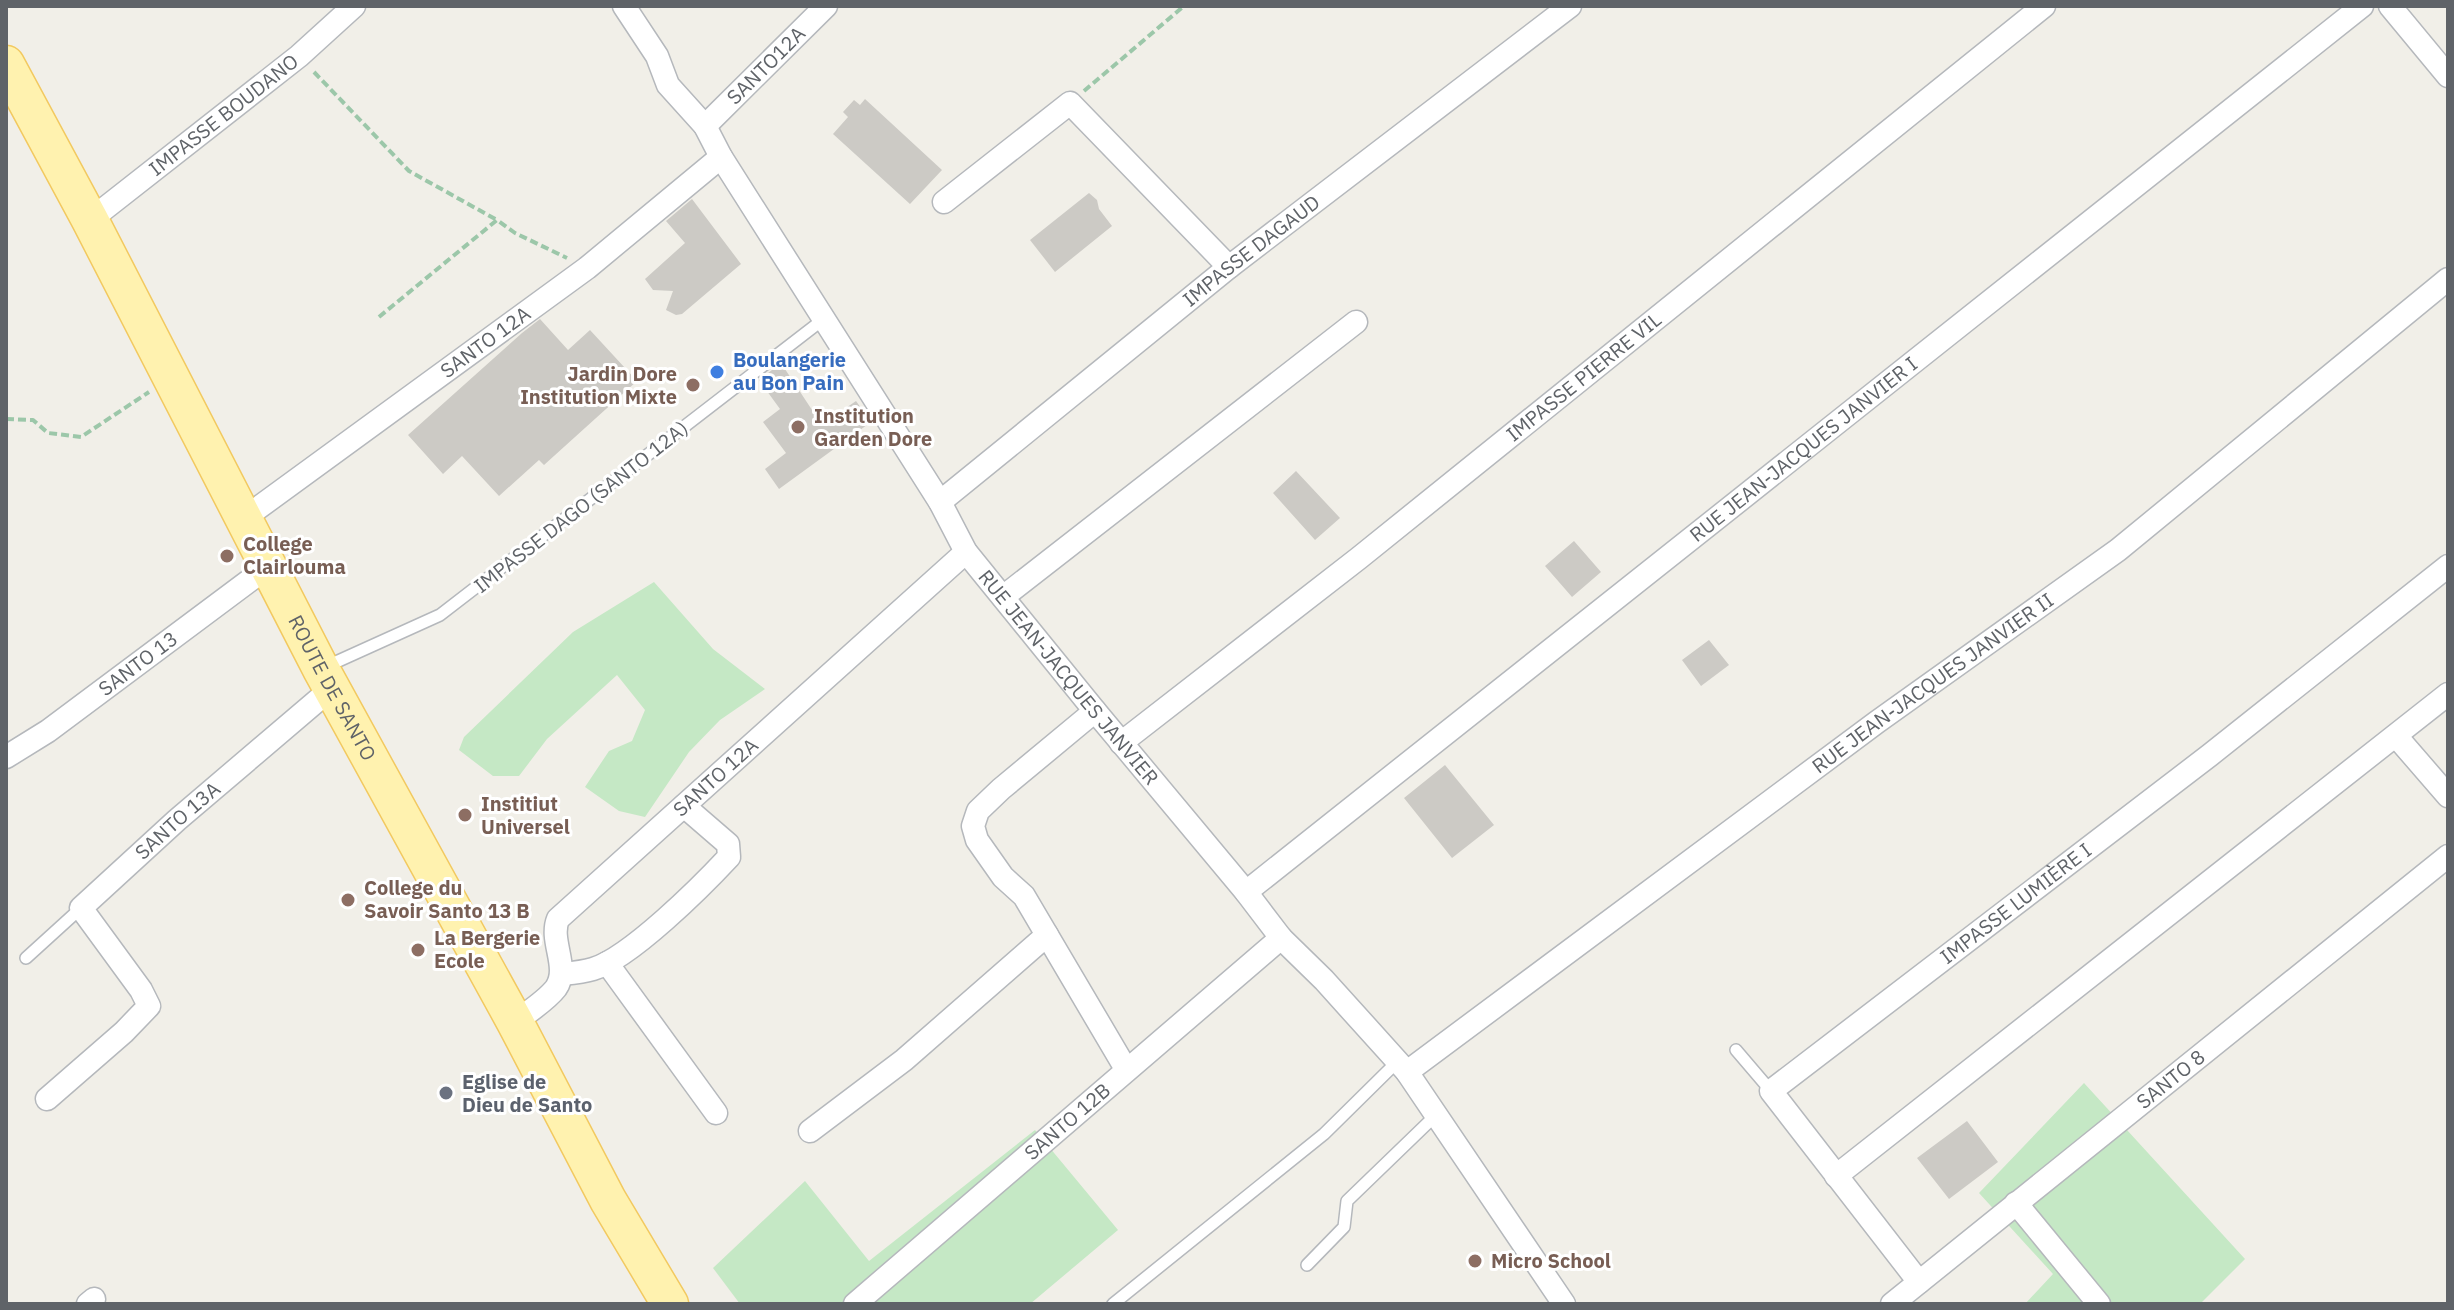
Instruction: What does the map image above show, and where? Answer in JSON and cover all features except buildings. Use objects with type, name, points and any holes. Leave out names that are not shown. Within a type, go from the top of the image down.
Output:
[{"type":"main road","name":"ROUTE DE SANTO","points":[[6,64],[326,678],[515,1022],[608,1200],[670,1304]]},
{"type":"street","name":"IMPASSE BOUDANO","points":[[90,220],[299,56],[354,6]]},
{"type":"street","name":"SANTO12A","points":[[705,126],[826,6]]},
{"type":"street","name":"IMPASSE DAGAUD","points":[[940,502],[1229,267],[1570,6]]},
{"type":"street","name":"IMPASSE PIERRE VIL","points":[[1121,743],[1359,558],[2044,6]]},
{"type":"street","name":"RUE JEAN-JACQUES JANVIER I","points":[[1246,892],[2362,6]]},
{"type":"street","points":[[2390,6],[2448,76]]},
{"type":"street","name":"RUE JEAN-JACQUES JANVIER","points":[[630,8],[657,56],[668,85],[705,126],[721,157],[940,502],[966,552],[1281,938],[1324,980],[1402,1067],[1558,1302]]},
{"type":"street","points":[[944,202],[1070,103],[1229,267]]},
{"type":"street","name":"SANTO 12A","points":[[243,519],[587,268],[721,157]]},
{"type":"street","name":"RUE JEAN-JACQUES JANVIER II","points":[[1402,1067],[2118,550],[2448,279]]},
{"type":"street","points":[[1003,597],[1356,322]]},
{"type":"street","name":"SANTO 12A","points":[[562,974],[554,929],[558,919],[966,552]]},
{"type":"street","name":"SANTO 13","points":[[6,757],[48,731],[269,566]]},
{"type":"street","name":"IMPASSE LUMIÈRE I","points":[[1771,1091],[2197,764],[2448,566]]},
{"type":"street","name":"SANTO 13A","points":[[81,908],[326,678]]},
{"type":"street","points":[[1836,1176],[2448,694]]},
{"type":"street","points":[[1095,711],[1001,789],[978,811],[973,826],[977,840],[1003,877],[1024,896],[1126,1069]]},
{"type":"street","points":[[2396,736],[2448,796]]},
{"type":"street","points":[[515,1022],[555,989],[562,974],[593,970],[627,950],[688,898],[729,857],[728,844],[684,806]]},
{"type":"street","name":"SANTO 8","points":[[1908,1296],[2016,1203],[2448,856]]},
{"type":"street","points":[[47,1099],[149,1006],[141,990],[81,908]]},
{"type":"street","points":[[810,1131],[904,1060],[1047,935]]},
{"type":"street","name":"SANTO 12B","points":[[855,1304],[1281,938]]},
{"type":"street","points":[[607,963],[716,1113]]},
{"type":"street","points":[[1771,1091],[1836,1176],[1908,1296]]},
{"type":"street","points":[[2016,1203],[2099,1304]]},
{"type":"lane","name":"IMPASSE DAGO (SANTO 12A)","points":[[326,678],[440,615],[825,318]]},
{"type":"lane","name":"SANTO 13A","points":[[26,958],[81,908]]},
{"type":"lane","points":[[1736,1050],[1771,1091]]},
{"type":"lane","points":[[1113,1304],[1402,1067]]},
{"type":"lane","points":[[1307,1265],[1344,1227],[1347,1201],[1435,1116]]},
{"type":"path","points":[[1070,103],[1184,6]]},
{"type":"path","points":[[299,56],[371,135],[409,171],[515,233],[587,268]]},
{"type":"path","points":[[379,317],[497,220]]},
{"type":"path","points":[[6,419],[33,420],[48,433],[81,437],[171,378]]},
{"type":"green space","points":[[654,582],[713,649],[765,689],[720,720],[689,752],[645,817],[619,811],[585,787],[609,751],[632,741],[645,710],[617,675],[547,739],[519,776],[493,776],[459,750],[464,737],[573,632]]},
{"type":"green space","points":[[2084,1083],[2245,1259],[2200,1304],[2025,1304],[2053,1274],[1979,1193]]},
{"type":"green space","points":[[1035,1130],[1118,1230],[1030,1304],[740,1304],[713,1268],[805,1181],[869,1261]]},
{"type":"place","name":"Boulangerie au Bon Pain","points":[[717,372]]},
{"type":"place","name":"Jardin Dore Institution Mixte","points":[[693,385]]},
{"type":"place","name":"Institution Garden Dore","points":[[798,427]]},
{"type":"place","name":"College Clairlouma","points":[[227,556]]},
{"type":"place","name":"Institiut Universel","points":[[465,815]]},
{"type":"place","name":"College du Savoir Santo 13 B","points":[[348,900]]},
{"type":"place","name":"La Bergerie Ecole","points":[[418,950]]},
{"type":"place","name":"Eglise de Dieu de Santo","points":[[446,1093]]},
{"type":"place","name":"Micro School","points":[[1475,1261]]}]
